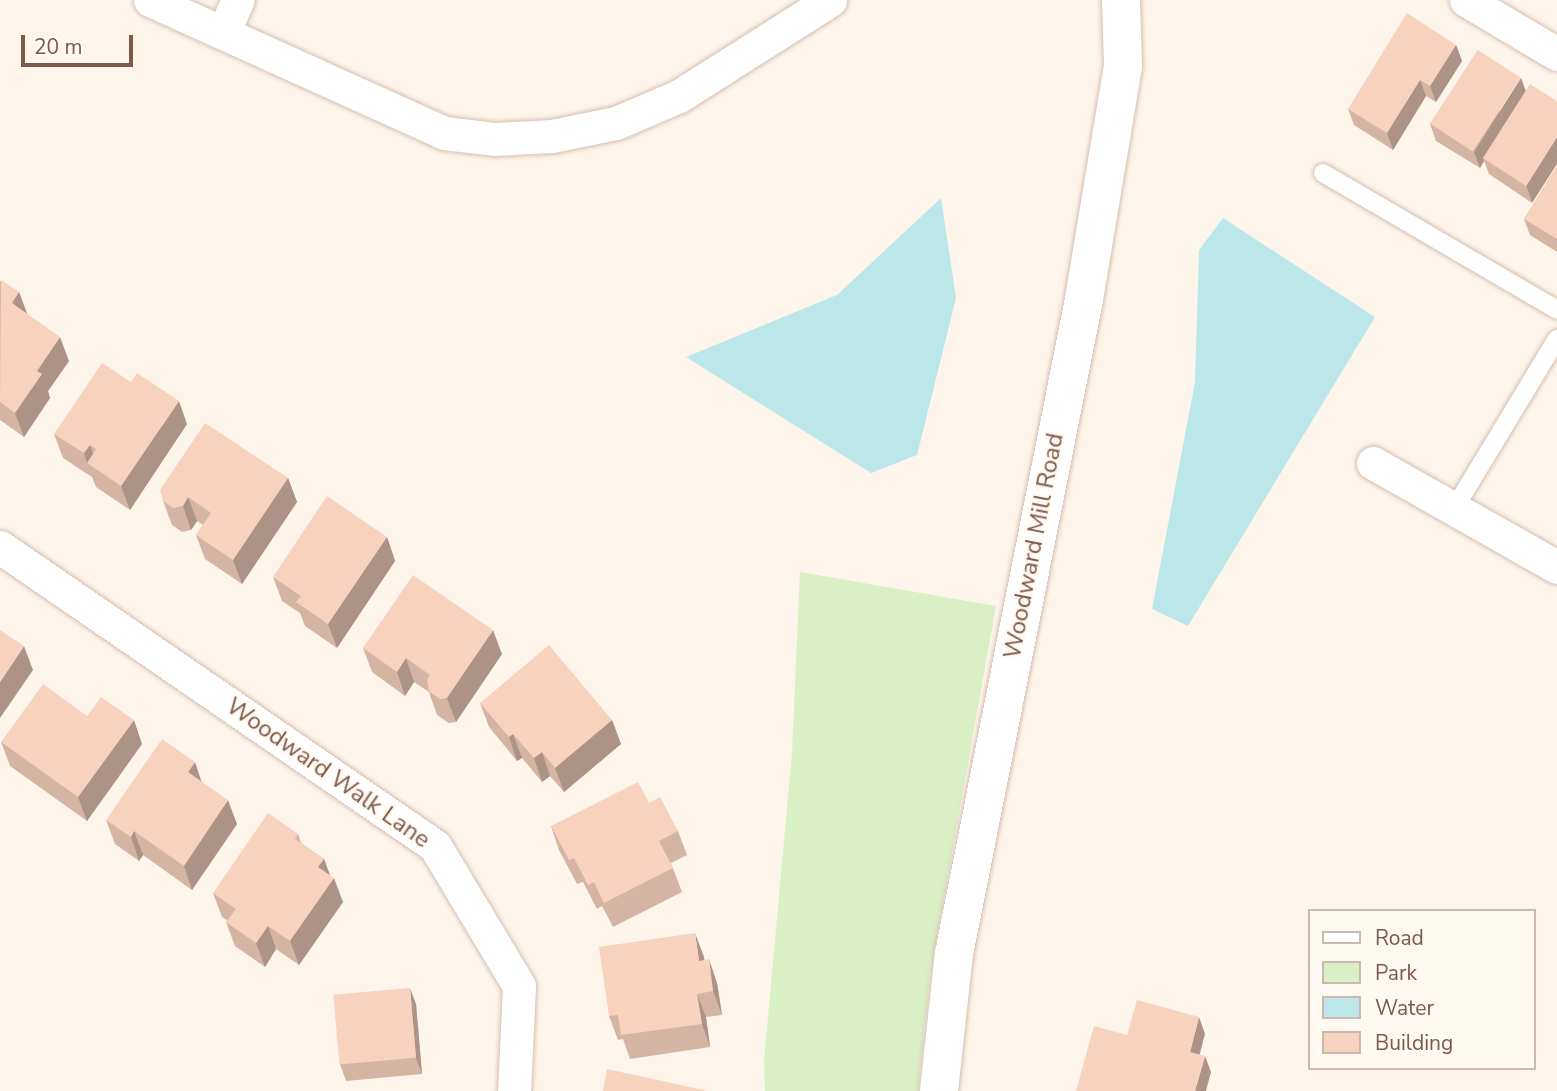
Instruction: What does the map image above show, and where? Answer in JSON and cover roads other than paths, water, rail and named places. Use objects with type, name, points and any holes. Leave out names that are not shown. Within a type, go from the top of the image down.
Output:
[{"type":"street","points":[[150,0],[444,133],[494,139],[540,136],[616,123],[679,96],[830,0]]},
{"type":"street","points":[[223,33],[238,0]]},
{"type":"street","name":"Woodward Mill Road","points":[[939,1091],[954,954],[1081,313],[1123,65],[1121,0]]},
{"type":"street","points":[[1466,0],[1557,54]]},
{"type":"street","points":[[1373,463],[1557,567]]},
{"type":"street","name":"Woodward Walk Lane","points":[[0,547],[435,846],[519,986],[514,1091]]},
{"type":"lane","points":[[1323,173],[1557,310]]},
{"type":"lane","points":[[1454,509],[1557,339]]},
{"type":"water","points":[[941,198],[956,298],[917,455],[871,473],[686,357],[837,295]]},
{"type":"water","points":[[1223,218],[1375,317],[1188,626],[1152,609],[1195,382],[1199,250]]}]
